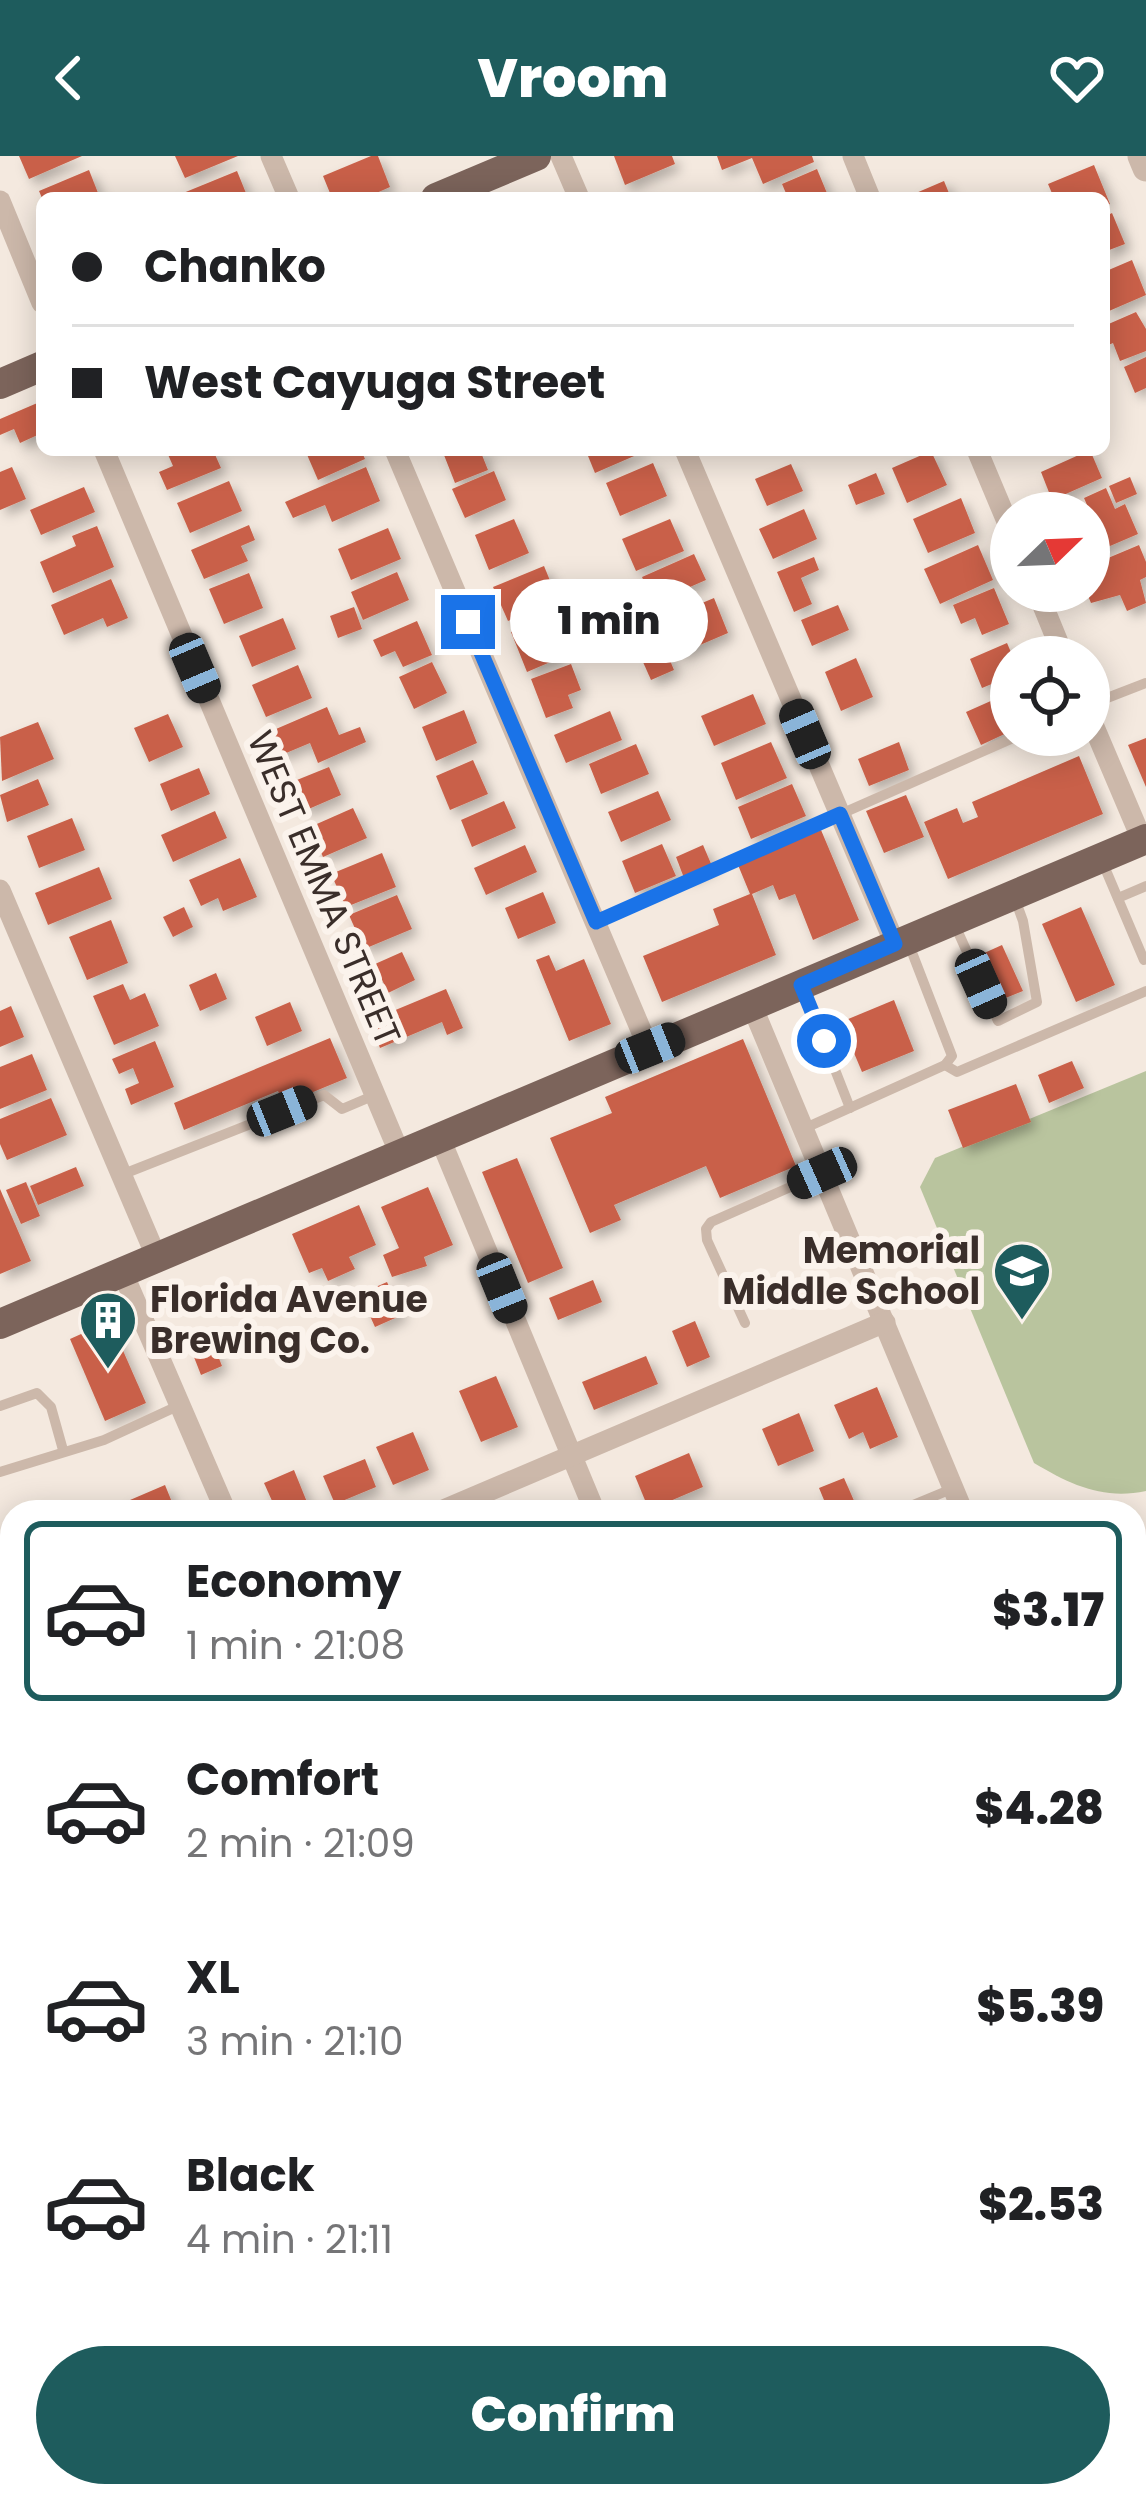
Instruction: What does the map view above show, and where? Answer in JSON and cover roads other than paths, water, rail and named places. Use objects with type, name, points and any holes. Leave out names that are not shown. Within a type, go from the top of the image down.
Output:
[{"type":"main road","points":[[450,192],[536,156]]},
{"type":"main road","points":[[0,384],[36,369]]},
{"type":"main road","points":[[0,1324],[1144,839]]},
{"type":"street","points":[[271,156],[286,192]]},
{"type":"street","points":[[561,156],[576,192]]},
{"type":"street","points":[[853,156],[868,192]]},
{"type":"street","points":[[1141,156],[1146,168]]},
{"type":"street","points":[[0,201],[36,288]]},
{"type":"street","name":"WEST EMMA STREET","points":[[107,456],[399,1152]]},
{"type":"street","points":[[398,456],[650,1048]]},
{"type":"street","points":[[689,456],[840,814],[901,942]]},
{"type":"street","points":[[980,456],[995,492]]},
{"type":"street","points":[[1107,756],[1144,839]]},
{"type":"street","points":[[0,890],[156,1256]]},
{"type":"street","points":[[752,1006],[958,1500]]},
{"type":"street","points":[[439,1136],[590,1500]]},
{"type":"street","points":[[122,1271],[221,1500]]},
{"type":"street","points":[[468,1500],[885,1322]]},
{"type":"lane","points":[[1110,697],[1146,683]]},
{"type":"lane","points":[[596,922],[990,748]]},
{"type":"lane","points":[[1100,857],[1144,960]]},
{"type":"lane","points":[[1118,898],[1146,886]]},
{"type":"lane","points":[[953,920],[998,1021],[1037,1002],[1023,920],[1013,894]]},
{"type":"lane","points":[[803,1129],[944,1065],[952,1049],[901,942]]},
{"type":"lane","points":[[801,985],[850,1108]]},
{"type":"lane","points":[[944,1065],[957,1072],[1146,991]]},
{"type":"lane","points":[[121,1175],[324,1095],[342,1109],[375,1095]]},
{"type":"lane","points":[[745,1323],[706,1240],[706,1229],[711,1222],[822,1173]]},
{"type":"lane","points":[[0,1406],[37,1393],[51,1406],[63,1450]]},
{"type":"lane","points":[[0,1472],[104,1440],[180,1405]]},
{"type":"lane","points":[[924,1500],[953,1488]]},
{"type":"place","name":"Memorial Middle School","points":[[1022,1322]]},
{"type":"place","name":"Florida Avenue Brewing Co.","points":[[108,1371]]}]
